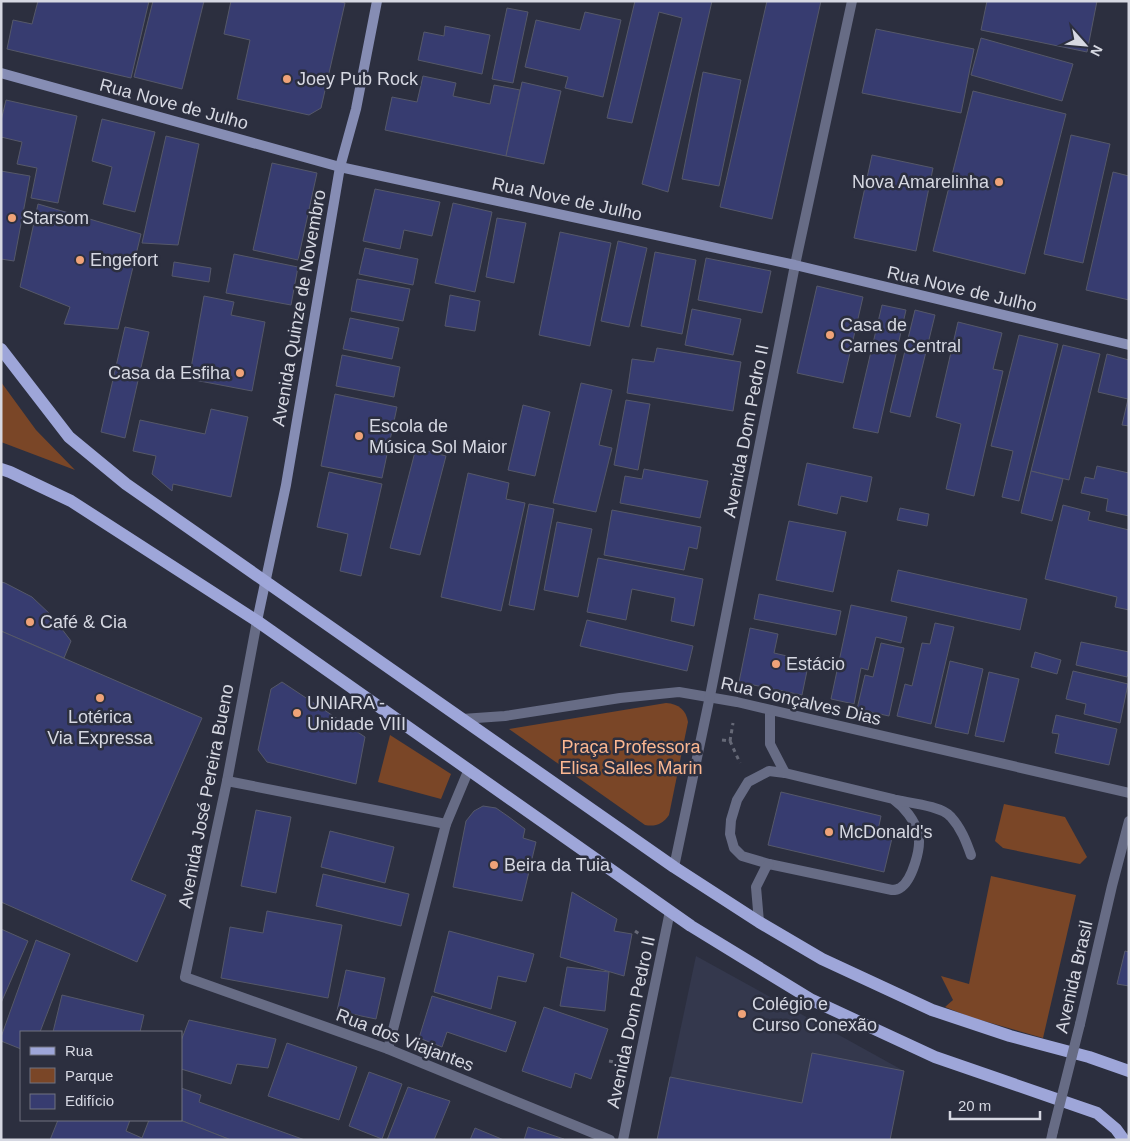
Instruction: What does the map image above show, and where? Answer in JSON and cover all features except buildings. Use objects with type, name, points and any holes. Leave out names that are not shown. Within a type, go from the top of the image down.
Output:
[{"type":"main road","points":[[1,349],[69,437],[126,484],[674,867],[759,922],[822,959],[932,1010],[1010,1036],[1089,1057],[1129,1071]]},
{"type":"main road","points":[[1,469],[71,501],[257,621],[691,926],[812,1000],[935,1057],[1097,1113],[1124,1140]]},
{"type":"street","name":"Avenida Quinze de Novembro","points":[[257,621],[286,485],[340,167],[356,109],[377,1]]},
{"type":"street","name":"Avenida Dom Pedro II","points":[[674,867],[710,696],[795,266],[852,1]]},
{"type":"street","name":"Rua Nove de Julho","points":[[1,73],[340,167],[795,266],[1129,345]]},
{"type":"street","name":"Avenida José Pereira Bueno","points":[[185,977],[227,781],[257,621]]},
{"type":"street","name":"Rua Gonçalves Dias","points":[[462,719],[505,716],[620,698],[679,692],[710,696],[1129,793]]},
{"type":"street","points":[[770,710],[770,744],[785,773]]},
{"type":"street","points":[[388,1049],[446,824],[469,769]]},
{"type":"street","points":[[893,799],[901,805],[913,821],[920,845],[910,877],[900,888],[892,890],[769,864],[742,856],[734,848],[730,834],[731,820],[737,800],[748,782],[769,772],[785,773],[938,809],[950,815],[963,835],[971,855]]},
{"type":"street","points":[[227,781],[446,824]]},
{"type":"street","name":"Avenida Brasil","points":[[1052,1136],[1129,821]]},
{"type":"street","points":[[759,922],[756,888],[769,864]]},
{"type":"street","name":"Avenida Dom Pedro II","points":[[623,1140],[670,911]]},
{"type":"street","name":"Rua dos Viajantes","points":[[185,977],[388,1049],[610,1140]]},
{"type":"shaded area","name":"Colégio e Curso Conexão","points":[[696,956],[904,1071],[890,1140],[657,1140]]},
{"type":"green space","points":[[1,382],[36,430],[75,470],[1,442]]},
{"type":"green space","name":"Praça Professora Elisa Salles Marin","points":[[666,703],[681,708],[686,714],[688,722],[669,815],[661,823],[652,826],[645,825],[509,729]]},
{"type":"green space","points":[[390,735],[451,774],[441,799],[378,782]]},
{"type":"green space","points":[[1004,804],[1065,817],[1087,857],[1080,864],[1003,848],[995,841]]},
{"type":"green space","points":[[991,876],[1076,895],[1043,1038],[970,1017],[945,1007],[953,1000],[941,976],[969,984]]},
{"type":"place","name":"Joey Pub Rock","points":[[287,79]]},
{"type":"place","name":"Nova Amarelinha","points":[[999,182]]},
{"type":"place","name":"Starsom","points":[[12,218]]},
{"type":"place","name":"Engefort","points":[[80,260]]},
{"type":"place","name":"Casa de Carnes Central","points":[[830,335]]},
{"type":"place","name":"Casa da Esfiha","points":[[240,373]]},
{"type":"place","name":"Escola de Música Sol Maior","points":[[359,436]]},
{"type":"place","name":"Café & Cia","points":[[30,622]]},
{"type":"place","name":"Estácio","points":[[776,664]]},
{"type":"place","name":"Lotérica Via Expressa","points":[[100,698]]},
{"type":"place","name":"UNIARA - Unidade VIII","points":[[297,713]]},
{"type":"place","name":"McDonald's","points":[[829,832]]},
{"type":"place","name":"Beira da Tuia","points":[[494,865]]},
{"type":"place","name":"Colégio e Curso Conexão","points":[[742,1014]]}]
